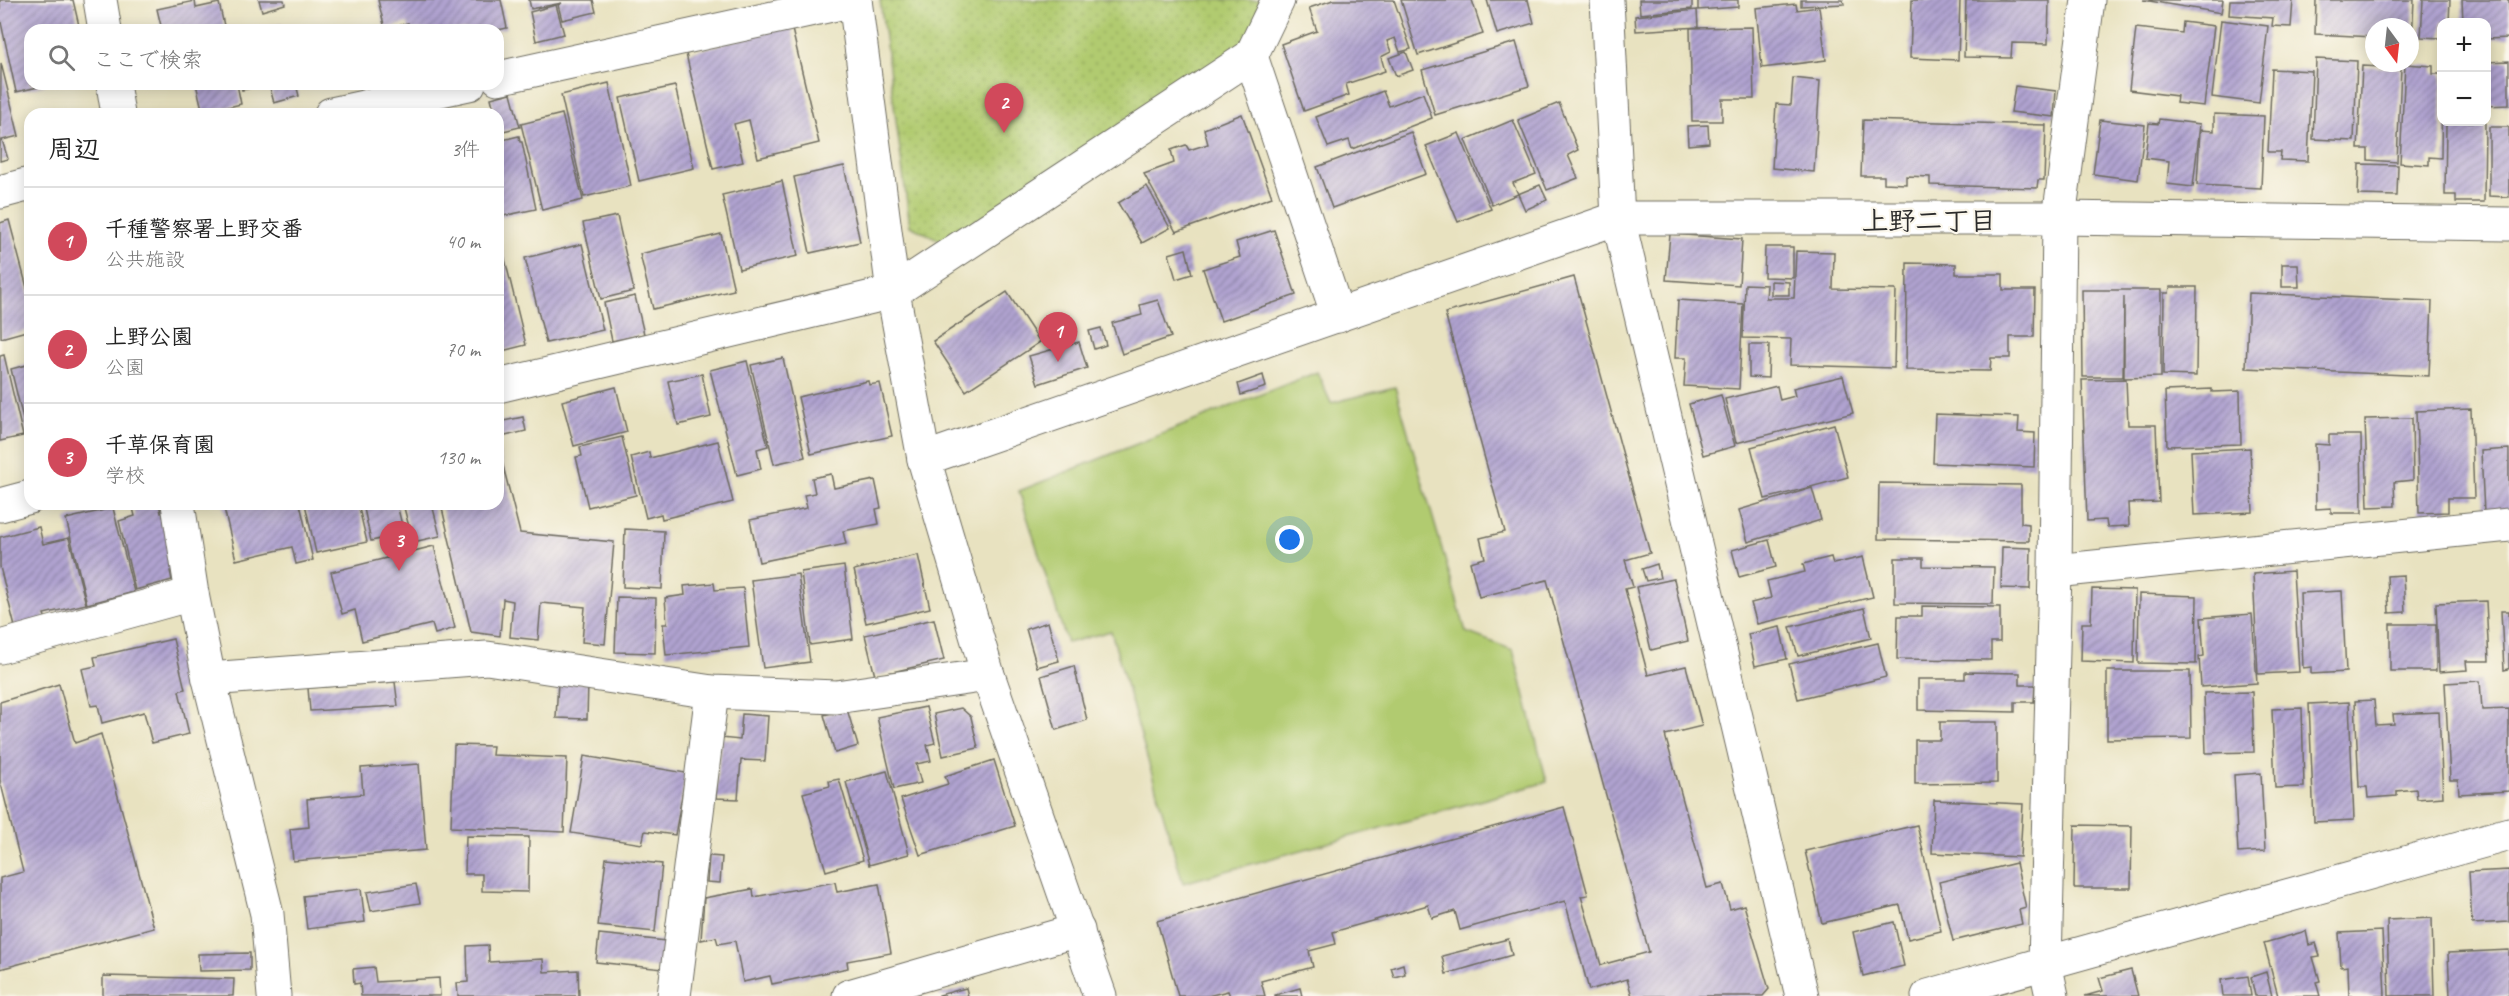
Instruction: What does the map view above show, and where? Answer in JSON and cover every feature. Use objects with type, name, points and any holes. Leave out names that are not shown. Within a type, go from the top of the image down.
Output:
[{"type":"street","points":[[100,0],[104,24]]},
{"type":"street","points":[[504,77],[855,0],[893,292],[924,459],[988,675],[1100,996]]},
{"type":"street","points":[[504,385],[893,292],[1251,56],[1278,0]]},
{"type":"street","points":[[1607,0],[1618,218],[1802,996]]},
{"type":"street","points":[[2052,996],[2045,963],[2055,571],[2059,218],[2088,0]]},
{"type":"street","points":[[1251,56],[1338,316]]},
{"type":"street","points":[[114,90],[117,108]]},
{"type":"street","points":[[359,108],[441,90]]},
{"type":"street","points":[[0,192],[24,186]]},
{"type":"street","points":[[924,459],[1618,218],[2059,218],[2509,224]]},
{"type":"street","points":[[0,505],[24,499]]},
{"type":"street","points":[[179,510],[192,594],[209,679],[267,914],[274,996]]},
{"type":"street","points":[[2055,571],[2509,525]]},
{"type":"street","points":[[0,648],[192,594]]},
{"type":"street","points":[[209,679],[487,658],[712,692],[836,697],[988,675]]},
{"type":"street","points":[[674,996],[712,692]]},
{"type":"street","points":[[1928,996],[2509,834]]},
{"type":"street","points":[[849,996],[1078,930]]},
{"type":"green space","points":[[880,0],[1266,0],[1249,40],[946,243],[910,226]]},
{"type":"green space","points":[[1317,372],[1331,403],[1395,387],[1466,632],[1513,650],[1547,782],[1183,883],[1111,631],[1067,643],[1019,491]]},
{"type":"building","points":[[0,0],[73,0],[79,24],[24,24],[25,90],[16,92],[0,18]]},
{"type":"building","points":[[259,0],[284,0],[285,4],[262,11]]},
{"type":"building","points":[[378,0],[501,0],[507,28],[504,29],[504,24],[384,24]]},
{"type":"building","points":[[529,0],[593,0],[596,12],[562,20],[558,5],[562,3],[531,9]]},
{"type":"building","points":[[1333,0],[1394,0],[1411,49],[1400,52],[1395,38],[1387,41],[1391,52],[1381,57],[1385,71],[1346,84],[1349,95],[1304,111],[1281,44],[1317,31],[1309,8]]},
{"type":"building","points":[[1401,0],[1472,0],[1483,34],[1418,55]]},
{"type":"building","points":[[1487,0],[1528,0],[1534,23],[1497,34]]},
{"type":"building","points":[[1639,0],[1692,0],[1692,9],[1640,14]]},
{"type":"building","points":[[1698,0],[1738,0],[1738,7],[1698,10]]},
{"type":"building","points":[[1801,0],[1843,0],[1844,4],[1801,6]]},
{"type":"building","points":[[1912,0],[1960,0],[1958,60],[1910,58]]},
{"type":"building","points":[[1966,0],[2049,0],[2048,44],[2012,43],[2011,58],[1964,57]]},
{"type":"building","points":[[2143,0],[2223,0],[2221,13]]},
{"type":"building","points":[[2230,0],[2293,0],[2291,27],[2272,26],[2273,18],[2229,15]]},
{"type":"building","points":[[2316,0],[2414,0],[2413,18],[2365,18],[2365,37],[2315,34]]},
{"type":"building","points":[[2423,0],[2450,0],[2449,18],[2437,18],[2437,38],[2421,37]]},
{"type":"building","points":[[2462,0],[2509,0],[2509,38],[2491,39],[2491,18],[2463,18]]},
{"type":"building","points":[[195,1],[196,8],[219,3],[224,24],[161,24],[157,9]]},
{"type":"building","points":[[1796,4],[1797,10],[1819,7],[1826,60],[1762,68],[1756,8]]},
{"type":"building","points":[[556,5],[564,34],[536,41],[530,12]]},
{"type":"building","points":[[1697,10],[1698,27],[1636,31],[1635,16]]},
{"type":"building","points":[[2221,20],[2268,26],[2259,103],[2212,97]]},
{"type":"building","points":[[2183,22],[2214,26],[2204,106],[2176,103],[2177,96],[2129,90],[2136,28],[2182,33]]},
{"type":"building","points":[[791,25],[819,143],[758,158],[749,120],[734,124],[743,162],[713,169],[686,54]]},
{"type":"building","points":[[1752,27],[1754,99],[1722,99],[1722,121],[1692,121],[1690,28]]},
{"type":"building","points":[[1516,42],[1529,86],[1435,115],[1422,70]]},
{"type":"building","points":[[1406,52],[1413,70],[1396,76],[1389,58]]},
{"type":"building","points":[[2316,59],[2357,61],[2354,141],[2313,139]]},
{"type":"building","points":[[2509,61],[2509,105],[2491,106],[2491,62]]},
{"type":"building","points":[[1,63],[19,136],[2,140],[8,159],[0,161]]},
{"type":"building","points":[[2419,65],[2433,66],[2433,74],[2437,74],[2437,126],[2441,126],[2441,158],[2429,157],[2429,165],[2400,163],[2405,72],[2419,72]]},
{"type":"building","points":[[2362,66],[2365,66],[2365,72],[2401,72],[2397,162],[2368,160],[2368,149],[2358,149]]},
{"type":"building","points":[[2272,69],[2312,71],[2308,161],[2280,160],[2281,152],[2268,152]]},
{"type":"building","points":[[1793,78],[1820,81],[1814,172],[1772,168],[1776,104],[1791,105]]},
{"type":"building","points":[[609,83],[631,186],[584,197],[561,95]]},
{"type":"building","points":[[675,86],[694,168],[639,181],[620,98]]},
{"type":"building","points":[[2015,86],[2056,91],[2054,117],[2011,112]]},
{"type":"building","points":[[197,90],[238,90],[241,104],[224,108],[202,108]]},
{"type":"building","points":[[271,90],[298,90],[299,96],[274,103]]},
{"type":"building","points":[[1383,91],[1389,106],[1423,93],[1432,118],[1352,149],[1349,140],[1328,147],[1316,117]]},
{"type":"building","points":[[511,93],[520,127],[504,131],[504,108],[494,108],[491,98]]},
{"type":"building","points":[[1559,103],[1578,150],[1568,155],[1578,178],[1547,190],[1518,120]]},
{"type":"building","points":[[562,114],[583,200],[542,210],[521,124]]},
{"type":"building","points":[[1242,114],[1272,197],[1176,232],[1144,174],[1174,163],[1171,150],[1186,145],[1189,150],[1208,144],[1204,129]]},
{"type":"building","points":[[2214,114],[2264,116],[2261,188],[2197,185],[2200,130],[2214,131]]},
{"type":"building","points":[[2159,119],[2200,124],[2193,187],[2167,184],[2169,161],[2145,158],[2149,123],[2158,124]]},
{"type":"building","points":[[1513,120],[1536,174],[1513,183],[1518,194],[1492,205],[1465,140]]},
{"type":"building","points":[[1863,120],[2046,125],[2044,180],[2038,180],[2037,188],[1930,185],[1930,177],[1906,176],[1906,184],[1884,183],[1884,176],[1861,176]]},
{"type":"building","points":[[2100,120],[2145,125],[2138,180],[2093,174]]},
{"type":"building","points":[[1708,125],[1709,143],[1688,145],[1687,126]]},
{"type":"building","points":[[2446,126],[2485,126],[2484,202],[2456,202],[2456,195],[2445,195]]},
{"type":"building","points":[[2489,127],[2509,127],[2509,197],[2489,196]]},
{"type":"building","points":[[1411,132],[1426,174],[1332,208],[1317,167]]},
{"type":"building","points":[[1459,133],[1491,209],[1458,222],[1426,146]]},
{"type":"building","points":[[519,136],[522,142],[536,209],[504,216],[504,140]]},
{"type":"building","points":[[2359,164],[2398,165],[2397,196],[2358,195]]},
{"type":"building","points":[[844,166],[860,242],[810,253],[794,177]]},
{"type":"building","points":[[782,181],[798,256],[739,269],[722,195]]},
{"type":"building","points":[[1540,185],[1547,200],[1525,210],[1518,194]]},
{"type":"building","points":[[1147,186],[1170,228],[1142,243],[1118,203]]},
{"type":"building","points":[[617,216],[634,291],[601,299],[583,223]]},
{"type":"building","points":[[9,220],[24,276],[24,332],[1,338],[0,223]]},
{"type":"building","points":[[1274,230],[1296,295],[1221,321],[1203,269],[1240,257],[1236,242]]},
{"type":"building","points":[[721,234],[734,290],[653,309],[640,254]]},
{"type":"building","points":[[1670,234],[1742,239],[1739,285],[1666,280]]},
{"type":"building","points":[[582,244],[603,330],[546,343],[525,258]]},
{"type":"building","points":[[1765,247],[1793,247],[1793,278],[1764,277]]},
{"type":"building","points":[[1186,249],[1192,274],[1176,279],[1169,254]]},
{"type":"building","points":[[1796,251],[1834,252],[1833,289],[1896,290],[1894,368],[1790,365],[1791,339],[1743,338],[1745,284],[1767,285],[1766,298],[1794,298]]},
{"type":"building","points":[[504,255],[526,345],[504,350]]},
{"type":"building","points":[[1907,263],[1956,264],[1956,274],[2003,274],[2003,290],[2035,290],[2034,337],[2010,337],[2010,358],[1991,358],[1990,371],[1906,370]]},
{"type":"building","points":[[2282,264],[2298,264],[2299,287],[2282,287]]},
{"type":"building","points":[[1574,277],[1650,553],[1625,560],[1633,587],[1625,589],[1648,675],[1686,666],[1702,726],[1665,735],[1707,888],[1723,884],[1730,909],[1744,905],[1769,989],[1763,996],[1632,996],[1627,979],[1589,990],[1565,901],[1460,930],[1455,911],[1432,918],[1428,905],[1333,932],[1336,944],[1309,951],[1313,967],[1261,981],[1265,996],[1230,996],[1228,991],[1208,996],[1178,996],[1157,921],[1564,807],[1588,895],[1581,896],[1601,965],[1649,952],[1547,580],[1479,597],[1470,562],[1485,558],[1480,538],[1505,532],[1445,313]]},
{"type":"building","points":[[1771,281],[1789,282],[1789,295],[1771,295]]},
{"type":"building","points":[[2170,287],[2197,287],[2196,376],[2163,375],[2164,293],[2169,293]]},
{"type":"building","points":[[2082,290],[2161,290],[2161,377],[2124,378],[2124,297],[2123,377],[2083,377]]},
{"type":"building","points":[[1007,292],[1040,342],[966,391],[933,341]]},
{"type":"building","points":[[2249,293],[2432,301],[2429,376],[2246,368]]},
{"type":"building","points":[[635,296],[644,334],[612,341],[604,303]]},
{"type":"building","points":[[1158,300],[1171,337],[1122,354],[1112,323],[1142,315],[1140,305]]},
{"type":"building","points":[[1678,300],[1743,304],[1739,389],[1684,386],[1686,358],[1675,358]]},
{"type":"building","points":[[1101,328],[1106,345],[1094,349],[1089,331]]},
{"type":"building","points":[[1079,342],[1087,368],[1038,384],[1029,356]]},
{"type":"building","points":[[1749,345],[1769,345],[1768,378],[1749,377]]},
{"type":"building","points":[[4,355],[23,436],[0,441],[0,356]]},
{"type":"building","points":[[783,358],[805,457],[774,464],[751,365]]},
{"type":"building","points":[[747,361],[768,446],[757,449],[761,469],[737,475],[710,370]]},
{"type":"building","points":[[24,366],[24,423],[11,369]]},
{"type":"building","points":[[702,374],[711,417],[678,425],[668,381]]},
{"type":"building","points":[[1263,375],[1266,387],[1241,395],[1238,384]]},
{"type":"building","points":[[1843,376],[1853,413],[1736,443],[1725,399],[1777,386],[1780,400],[1795,396],[1793,388]]},
{"type":"building","points":[[2126,379],[2128,425],[2156,425],[2159,502],[2128,503],[2129,526],[2107,527],[2106,520],[2087,521],[2082,380]]},
{"type":"building","points":[[868,381],[869,385],[880,383],[892,436],[811,454],[798,397]]},
{"type":"building","points":[[616,387],[627,432],[574,446],[562,401]]},
{"type":"building","points":[[2212,389],[2212,392],[2240,391],[2241,444],[2167,446],[2165,391]]},
{"type":"building","points":[[1721,395],[1735,446],[1703,455],[1689,404]]},
{"type":"building","points":[[2471,409],[2474,498],[2448,498],[2448,512],[2419,513],[2416,411]]},
{"type":"building","points":[[1935,414],[2019,417],[2018,432],[2035,433],[2034,467],[1933,463]]},
{"type":"building","points":[[523,417],[526,431],[504,436],[504,421]]},
{"type":"building","points":[[2412,418],[2413,480],[2394,482],[2395,506],[2368,507],[2365,419]]},
{"type":"building","points":[[1834,424],[1848,477],[1765,499],[1751,447]]},
{"type":"building","points":[[2329,435],[2361,435],[2362,513],[2331,513],[2331,508],[2316,509],[2315,444],[2329,445]]},
{"type":"building","points":[[622,437],[636,495],[588,507],[576,457],[582,456],[580,447]]},
{"type":"building","points":[[718,441],[733,502],[662,519],[661,514],[646,518],[631,457],[649,452],[650,458]]},
{"type":"building","points":[[2250,448],[2253,512],[2194,515],[2191,451]]},
{"type":"building","points":[[2509,449],[2509,512],[2484,513],[2481,451]]},
{"type":"building","points":[[504,470],[520,533],[614,542],[605,644],[582,642],[585,607],[541,603],[538,640],[510,637],[513,601],[503,599],[500,636],[471,632],[442,510],[504,510]]},
{"type":"building","points":[[831,474],[834,488],[875,480],[881,508],[876,509],[879,524],[843,531],[846,544],[759,562],[750,520],[807,508],[804,495],[815,493],[812,478]]},
{"type":"building","points":[[1879,483],[2021,485],[2021,523],[2029,524],[2029,541],[1878,539]]},
{"type":"building","points":[[1812,488],[1821,520],[1748,542],[1739,510]]},
{"type":"building","points":[[114,510],[134,592],[87,604],[66,519]]},
{"type":"building","points":[[134,510],[160,510],[161,513],[167,511],[181,569],[170,571],[172,580],[135,590],[119,521],[135,516]]},
{"type":"building","points":[[224,510],[301,510],[313,560],[296,564],[292,547],[236,560]]},
{"type":"building","points":[[306,510],[359,510],[367,542],[316,553]]},
{"type":"building","points":[[364,510],[398,510],[404,534],[371,541]]},
{"type":"building","points":[[405,510],[434,510],[440,536],[413,542]]},
{"type":"building","points":[[39,527],[43,544],[69,538],[86,604],[44,614],[46,620],[15,627],[0,567],[0,537]]},
{"type":"building","points":[[625,529],[664,531],[662,589],[623,587]]},
{"type":"building","points":[[1769,540],[1776,567],[1739,577],[1732,550]]},
{"type":"building","points":[[434,546],[455,628],[435,634],[432,624],[362,641],[355,610],[342,614],[331,572]]},
{"type":"building","points":[[2002,547],[2031,548],[2030,589],[2001,588]]},
{"type":"building","points":[[918,555],[930,608],[866,623],[854,570]]},
{"type":"building","points":[[1831,557],[1833,564],[1863,557],[1873,597],[1757,624],[1751,603],[1771,598],[1767,581],[1805,572],[1803,564]]},
{"type":"building","points":[[1895,558],[1923,558],[1923,566],[1994,567],[1993,604],[1895,603]]},
{"type":"building","points":[[1657,564],[1660,578],[1646,581],[1642,569]]},
{"type":"building","points":[[844,566],[853,639],[810,645],[801,572]]},
{"type":"building","points":[[2293,571],[2299,672],[2258,674],[2253,574]]},
{"type":"building","points":[[798,574],[810,662],[763,668],[751,580]]},
{"type":"building","points":[[2403,575],[2405,612],[2389,613],[2387,576]]},
{"type":"building","points":[[1674,579],[1688,641],[1651,650],[1636,587]]},
{"type":"building","points":[[714,583],[715,590],[743,588],[749,647],[666,655],[663,624],[667,624],[665,598],[685,595],[684,586]]},
{"type":"building","points":[[2092,589],[2135,590],[2134,663],[2081,661],[2082,623],[2091,623]]},
{"type":"building","points":[[2342,591],[2346,672],[2311,674],[2311,667],[2303,668],[2300,593]]},
{"type":"building","points":[[2139,594],[2197,596],[2196,664],[2138,663]]},
{"type":"building","points":[[617,597],[656,598],[655,653],[615,652]]},
{"type":"building","points":[[2486,601],[2489,661],[2466,661],[2467,670],[2439,672],[2436,603]]},
{"type":"building","points":[[1922,606],[2000,607],[2000,642],[1991,642],[1991,660],[1897,659],[1898,616],[1922,616]]},
{"type":"building","points":[[1864,608],[1871,638],[1798,656],[1790,627]]},
{"type":"building","points":[[2501,611],[2509,611],[2509,669],[2504,670]]},
{"type":"building","points":[[2252,614],[2257,683],[2201,687],[2199,657],[2204,656],[2201,618]]},
{"type":"building","points":[[934,619],[944,660],[875,676],[865,635]]},
{"type":"building","points":[[1048,622],[1059,661],[1037,667],[1026,629]]},
{"type":"building","points":[[2390,624],[2436,624],[2436,671],[2390,671]]},
{"type":"building","points":[[1780,627],[1787,659],[1755,666],[1748,634]]},
{"type":"building","points":[[173,639],[185,689],[179,691],[189,734],[152,743],[144,712],[102,723],[98,705],[91,706],[82,669],[96,666],[94,657]]},
{"type":"building","points":[[1878,643],[1886,677],[1798,699],[1789,664]]},
{"type":"building","points":[[1074,666],[1087,720],[1056,730],[1041,676]]},
{"type":"building","points":[[2107,671],[2190,671],[2191,738],[2107,739]]},
{"type":"building","points":[[1965,672],[2020,673],[2020,685],[2035,685],[2034,702],[2015,702],[2015,712],[1918,710],[1918,679],[1965,679]]},
{"type":"building","points":[[558,681],[588,683],[587,719],[556,718]]},
{"type":"building","points":[[2480,681],[2482,710],[2509,709],[2509,791],[2459,794],[2458,780],[2450,780],[2445,683]]},
{"type":"building","points":[[395,682],[398,706],[310,711],[308,688]]},
{"type":"building","points":[[59,684],[75,743],[101,734],[154,928],[0,969],[0,878],[23,872],[0,780],[0,702]]},
{"type":"building","points":[[2252,692],[2254,752],[2206,753],[2204,693]]},
{"type":"building","points":[[2374,700],[2376,725],[2394,724],[2393,714],[2439,712],[2443,797],[2417,799],[2416,789],[2397,791],[2397,796],[2368,798],[2367,787],[2359,787],[2355,701]]},
{"type":"building","points":[[2349,702],[2354,820],[2314,822],[2309,704]]},
{"type":"building","points":[[926,707],[935,743],[927,745],[931,761],[916,764],[921,783],[894,789],[877,717]]},
{"type":"building","points":[[961,708],[971,717],[978,748],[943,756],[934,714]]},
{"type":"building","points":[[2302,708],[2304,787],[2275,788],[2272,709]]},
{"type":"building","points":[[847,709],[858,746],[835,753],[824,715]]},
{"type":"building","points":[[742,714],[768,716],[765,761],[741,760],[738,799],[716,798],[721,738],[740,740]]},
{"type":"building","points":[[1940,722],[1997,722],[1997,783],[1915,784],[1915,740],[1940,740]]},
{"type":"building","points":[[454,745],[493,746],[492,755],[567,758],[564,832],[451,827]]},
{"type":"building","points":[[584,756],[686,773],[675,835],[645,831],[642,844],[571,833]]},
{"type":"building","points":[[994,760],[1015,826],[920,855],[901,799],[948,784],[945,776]]},
{"type":"building","points":[[419,764],[426,850],[293,861],[290,829],[309,827],[307,799],[363,794],[361,768]]},
{"type":"building","points":[[887,771],[909,854],[869,865],[846,782]]},
{"type":"building","points":[[2261,773],[2265,851],[2238,853],[2234,775]]},
{"type":"building","points":[[839,779],[863,860],[826,871],[803,793],[830,786],[829,781]]},
{"type":"building","points":[[1934,800],[2023,804],[2020,857],[1932,853]]},
{"type":"building","points":[[1917,825],[1941,931],[1908,939],[1900,905],[1822,923],[1805,851]]},
{"type":"building","points":[[2075,825],[2132,826],[2131,888],[2074,888]]},
{"type":"building","points":[[466,836],[529,837],[528,892],[482,891],[482,874],[465,874]]},
{"type":"building","points":[[709,856],[722,857],[720,883],[707,882]]},
{"type":"building","points":[[606,858],[662,864],[655,932],[598,926]]},
{"type":"building","points":[[2016,863],[2026,908],[2019,910],[2022,924],[1953,941],[1939,882]]},
{"type":"building","points":[[2509,870],[2509,922],[2472,924],[2469,872]]},
{"type":"building","points":[[835,882],[837,892],[879,884],[891,953],[847,961],[848,968],[772,984],[770,976],[743,982],[735,941],[718,944],[716,937],[701,940],[704,898],[753,889],[754,897]]},
{"type":"building","points":[[416,884],[420,903],[371,911],[367,892]]},
{"type":"building","points":[[361,889],[365,922],[307,929],[303,896]]},
{"type":"building","points":[[2432,918],[2434,996],[2389,996],[2387,920]]},
{"type":"building","points":[[1894,922],[1904,966],[1863,976],[1853,932]]},
{"type":"building","points":[[2306,931],[2309,945],[2316,943],[2320,956],[2313,957],[2320,981],[2316,982],[2320,996],[2278,996],[2264,943]]},
{"type":"building","points":[[2382,931],[2385,996],[2349,996],[2348,966],[2341,967],[2339,933]]},
{"type":"building","points":[[599,934],[666,941],[663,969],[596,962]]},
{"type":"building","points":[[1508,939],[1512,955],[1446,974],[1442,956]]},
{"type":"building","points":[[488,945],[489,962],[543,959],[544,972],[578,970],[579,996],[458,996],[457,983],[468,982],[467,946]]},
{"type":"building","points":[[2509,950],[2509,996],[2450,996],[2448,953]]},
{"type":"building","points":[[250,953],[250,970],[199,971],[198,954]]},
{"type":"building","points":[[1403,964],[1405,974],[1394,977],[1391,968]]},
{"type":"building","points":[[374,967],[376,982],[439,978],[440,996],[361,996],[360,983],[354,984],[353,969]]},
{"type":"building","points":[[2131,970],[2138,996],[2085,996],[2103,991],[2099,978]]},
{"type":"building","points":[[2266,972],[2272,996],[2255,996],[2251,977]]},
{"type":"building","points":[[103,976],[234,979],[233,996],[103,996]]},
{"type":"building","points":[[2248,976],[2251,996],[2223,996],[2221,980]]},
{"type":"building","points":[[966,988],[968,996],[939,996],[939,995]]},
{"type":"building","points":[[1300,988],[1302,996],[1275,996],[1275,995]]},
{"type":"place","name":"上野公園","points":[[1004,133]]},
{"type":"place","name":"千種警察署上野交番","points":[[1058,362]]},
{"type":"place","name":"千草保育園","points":[[399,571]]},
{"type":"district","name":"上野二丁目","points":[[1929,221]]}]
